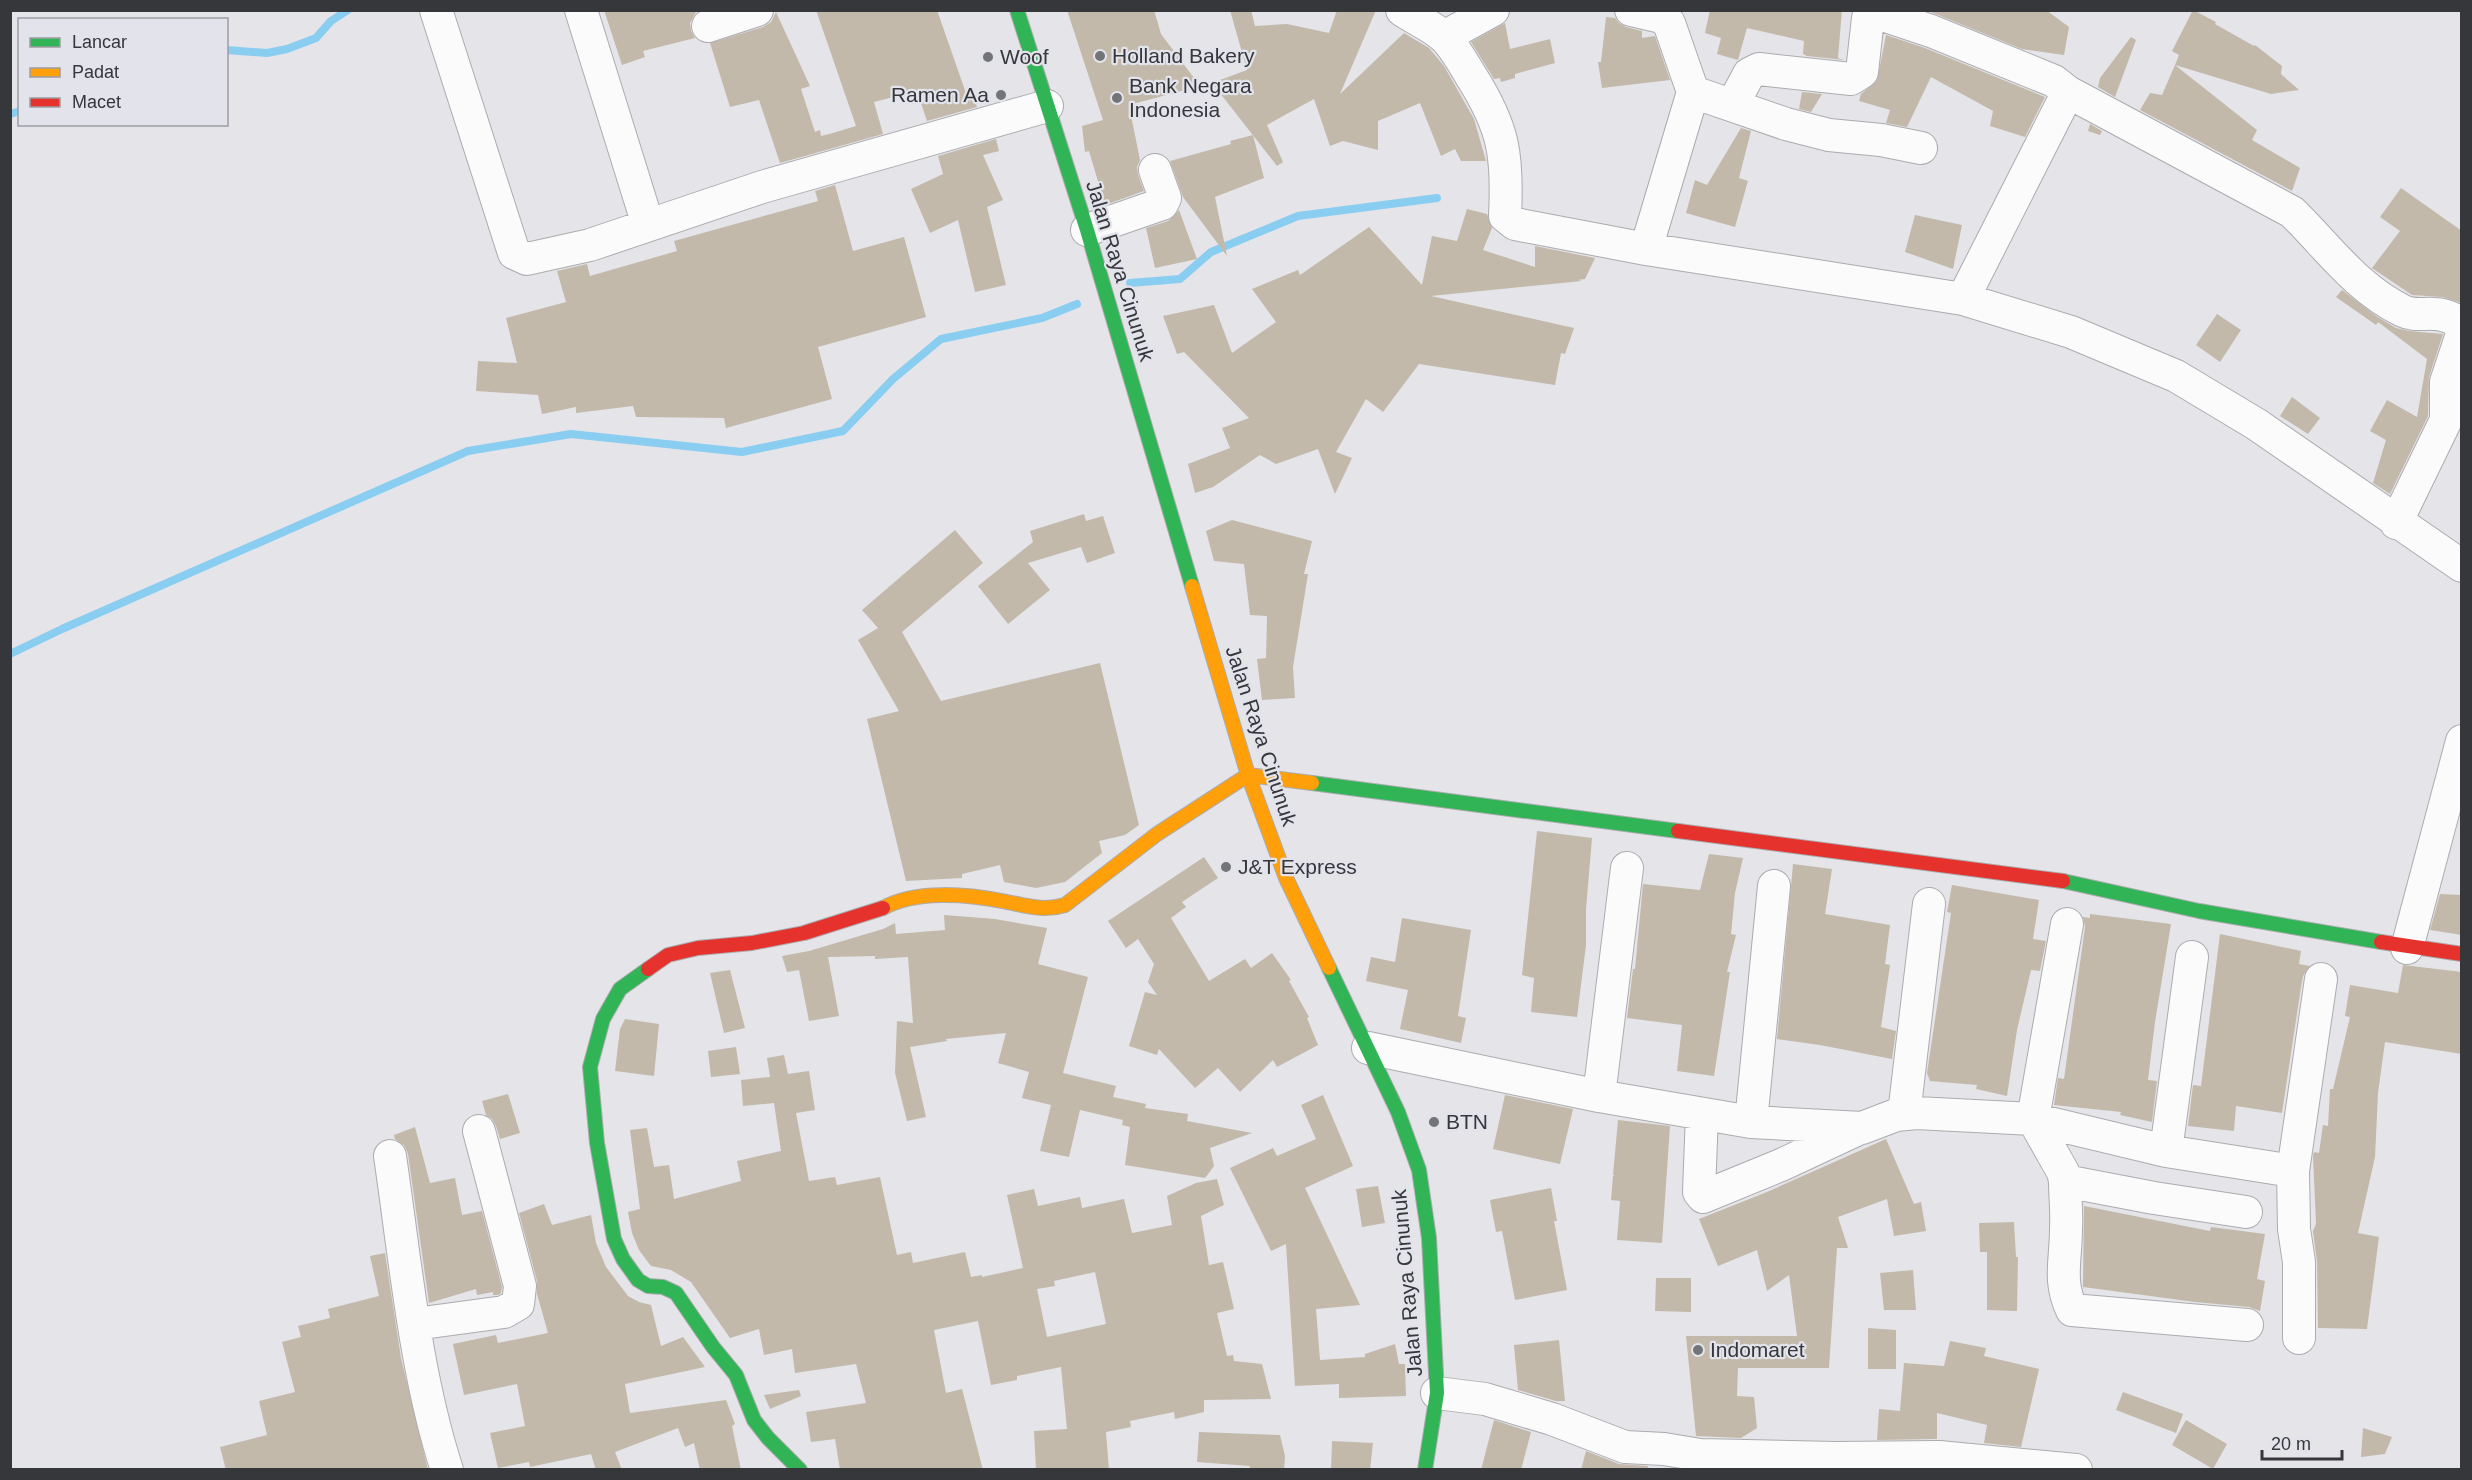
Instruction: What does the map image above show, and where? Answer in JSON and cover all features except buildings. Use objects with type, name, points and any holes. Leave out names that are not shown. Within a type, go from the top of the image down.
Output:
[{"type":"main road","name":"Jalan Raya Cinunuk","points":[[1017,10],[1087,230],[1248,776],[1286,878],[1398,1112],[1419,1170],[1429,1238],[1437,1393],[1425,1470]]},
{"type":"main road","points":[[800,1470],[768,1438],[754,1420],[736,1375],[713,1347],[676,1293],[663,1287],[648,1286],[638,1280],[623,1259],[614,1239],[597,1143],[591,1067],[603,1019],[620,989],[668,955],[698,948],[752,943],[804,933],[878,911],[896,901],[952,897],[998,900],[1049,909],[1065,905],[1156,834],[1248,776],[2059,880],[2199,911],[2407,948],[2462,954]]},
{"type":"street","points":[[435,10],[514,253],[527,259],[590,245],[762,187],[1047,106]]},
{"type":"street","points":[[581,10],[648,225]]},
{"type":"street","points":[[708,26],[757,10]]},
{"type":"street","points":[[1402,10],[1444,37],[1484,97],[1496,120],[1506,159],[1505,216],[1515,224],[1646,249],[1963,299],[2071,332],[2176,376],[2256,424],[2396,523],[2462,566]]},
{"type":"street","points":[[1444,37],[1493,10]]},
{"type":"street","points":[[1631,10],[1661,17],[1669,23],[1693,92],[1646,249]]},
{"type":"street","points":[[1733,104],[1749,74],[1759,69],[1851,80],[1858,77],[1862,72],[1868,18],[1877,13],[1931,31],[2054,81],[2068,92],[2292,212],[2319,238],[2352,277],[2380,298],[2406,312],[2438,314],[2462,323]]},
{"type":"street","points":[[1693,92],[1786,124],[1829,135],[1921,147]]},
{"type":"street","points":[[1963,299],[2068,92]]},
{"type":"street","points":[[1087,230],[1161,205],[1165,198],[1155,170]]},
{"type":"street","points":[[2396,523],[2446,420],[2446,382],[2462,334]]},
{"type":"street","points":[[2407,948],[2460,749]]},
{"type":"street","points":[[1599,1096],[1627,868]]},
{"type":"street","points":[[1751,1122],[1774,886]]},
{"type":"street","points":[[1904,1114],[1929,904]]},
{"type":"street","points":[[2067,924],[2033,1119],[2063,1172],[2065,1181],[2067,1231],[2063,1277],[2064,1291],[2072,1310],[2247,1325]]},
{"type":"street","points":[[2166,1151],[2192,957]]},
{"type":"street","points":[[2300,1338],[2299,1262],[2294,1228],[2293,1170],[2321,979]]},
{"type":"street","points":[[1368,1048],[1599,1096],[1751,1122],[1862,1128]]},
{"type":"street","points":[[1702,1114],[1699,1192],[1703,1197],[1889,1116],[1904,1114],[2033,1119],[2166,1151],[2293,1170]]},
{"type":"street","points":[[415,1324],[504,1312],[518,1304],[520,1286],[479,1131]]},
{"type":"street","points":[[390,1156],[415,1324],[436,1437],[447,1470]]},
{"type":"street","points":[[2065,1181],[2246,1212]]},
{"type":"street","points":[[1437,1393],[1485,1399],[1552,1419],[1625,1447],[1664,1449],[1727,1462],[1835,1458],[1886,1463],[1939,1457],[2076,1470]]},
{"type":"waterway","points":[[228,50],[267,53],[287,49],[316,38],[331,21],[348,10]]},
{"type":"waterway","points":[[10,114],[18,112]]},
{"type":"waterway","points":[[1130,283],[1180,279],[1211,252],[1298,216],[1437,198]]},
{"type":"waterway","points":[[10,654],[468,451],[571,434],[742,452],[843,431],[893,379],[941,339],[1042,318],[1077,304]]},
{"type":"traffic: fast","points":[[1017,10],[1087,230],[1192,586]]},
{"type":"traffic: fast","points":[[1312,783],[1678,831]]},
{"type":"traffic: fast","points":[[2063,881],[2199,911],[2381,942]]},
{"type":"traffic: fast","points":[[1329,968],[1398,1112],[1419,1170],[1429,1238],[1437,1393],[1425,1470]]},
{"type":"traffic: fast","points":[[648,969],[620,989],[603,1019],[590,1067],[597,1143],[614,1239],[623,1259],[638,1280],[648,1286],[663,1287],[676,1293],[713,1347],[736,1375],[754,1420],[768,1438],[800,1470]]},
{"type":"traffic: slow","points":[[1192,586],[1248,775],[1286,878],[1329,968]]},
{"type":"traffic: slow","points":[[883,908],[910,898],[941,895],[973,897],[1041,908],[1065,905],[1157,834],[1248,775],[1312,783]]},
{"type":"traffic: jam","points":[[1678,831],[2063,881]]},
{"type":"traffic: jam","points":[[648,969],[668,955],[698,948],[752,943],[804,933],[883,908]]},
{"type":"traffic: jam","points":[[2381,942],[2462,954]]},
{"type":"place","name":"Holland Bakery","points":[[1100,56]]},
{"type":"place","name":"Woof","points":[[988,57]]},
{"type":"place","name":"Ramen Aa","points":[[1001,95]]},
{"type":"place","name":"Bank Negara Indonesia","points":[[1117,98]]},
{"type":"place","name":"J&T Express","points":[[1226,867]]},
{"type":"place","name":"BTN","points":[[1434,1122]]},
{"type":"place","name":"Indomaret","points":[[1698,1350]]}]
